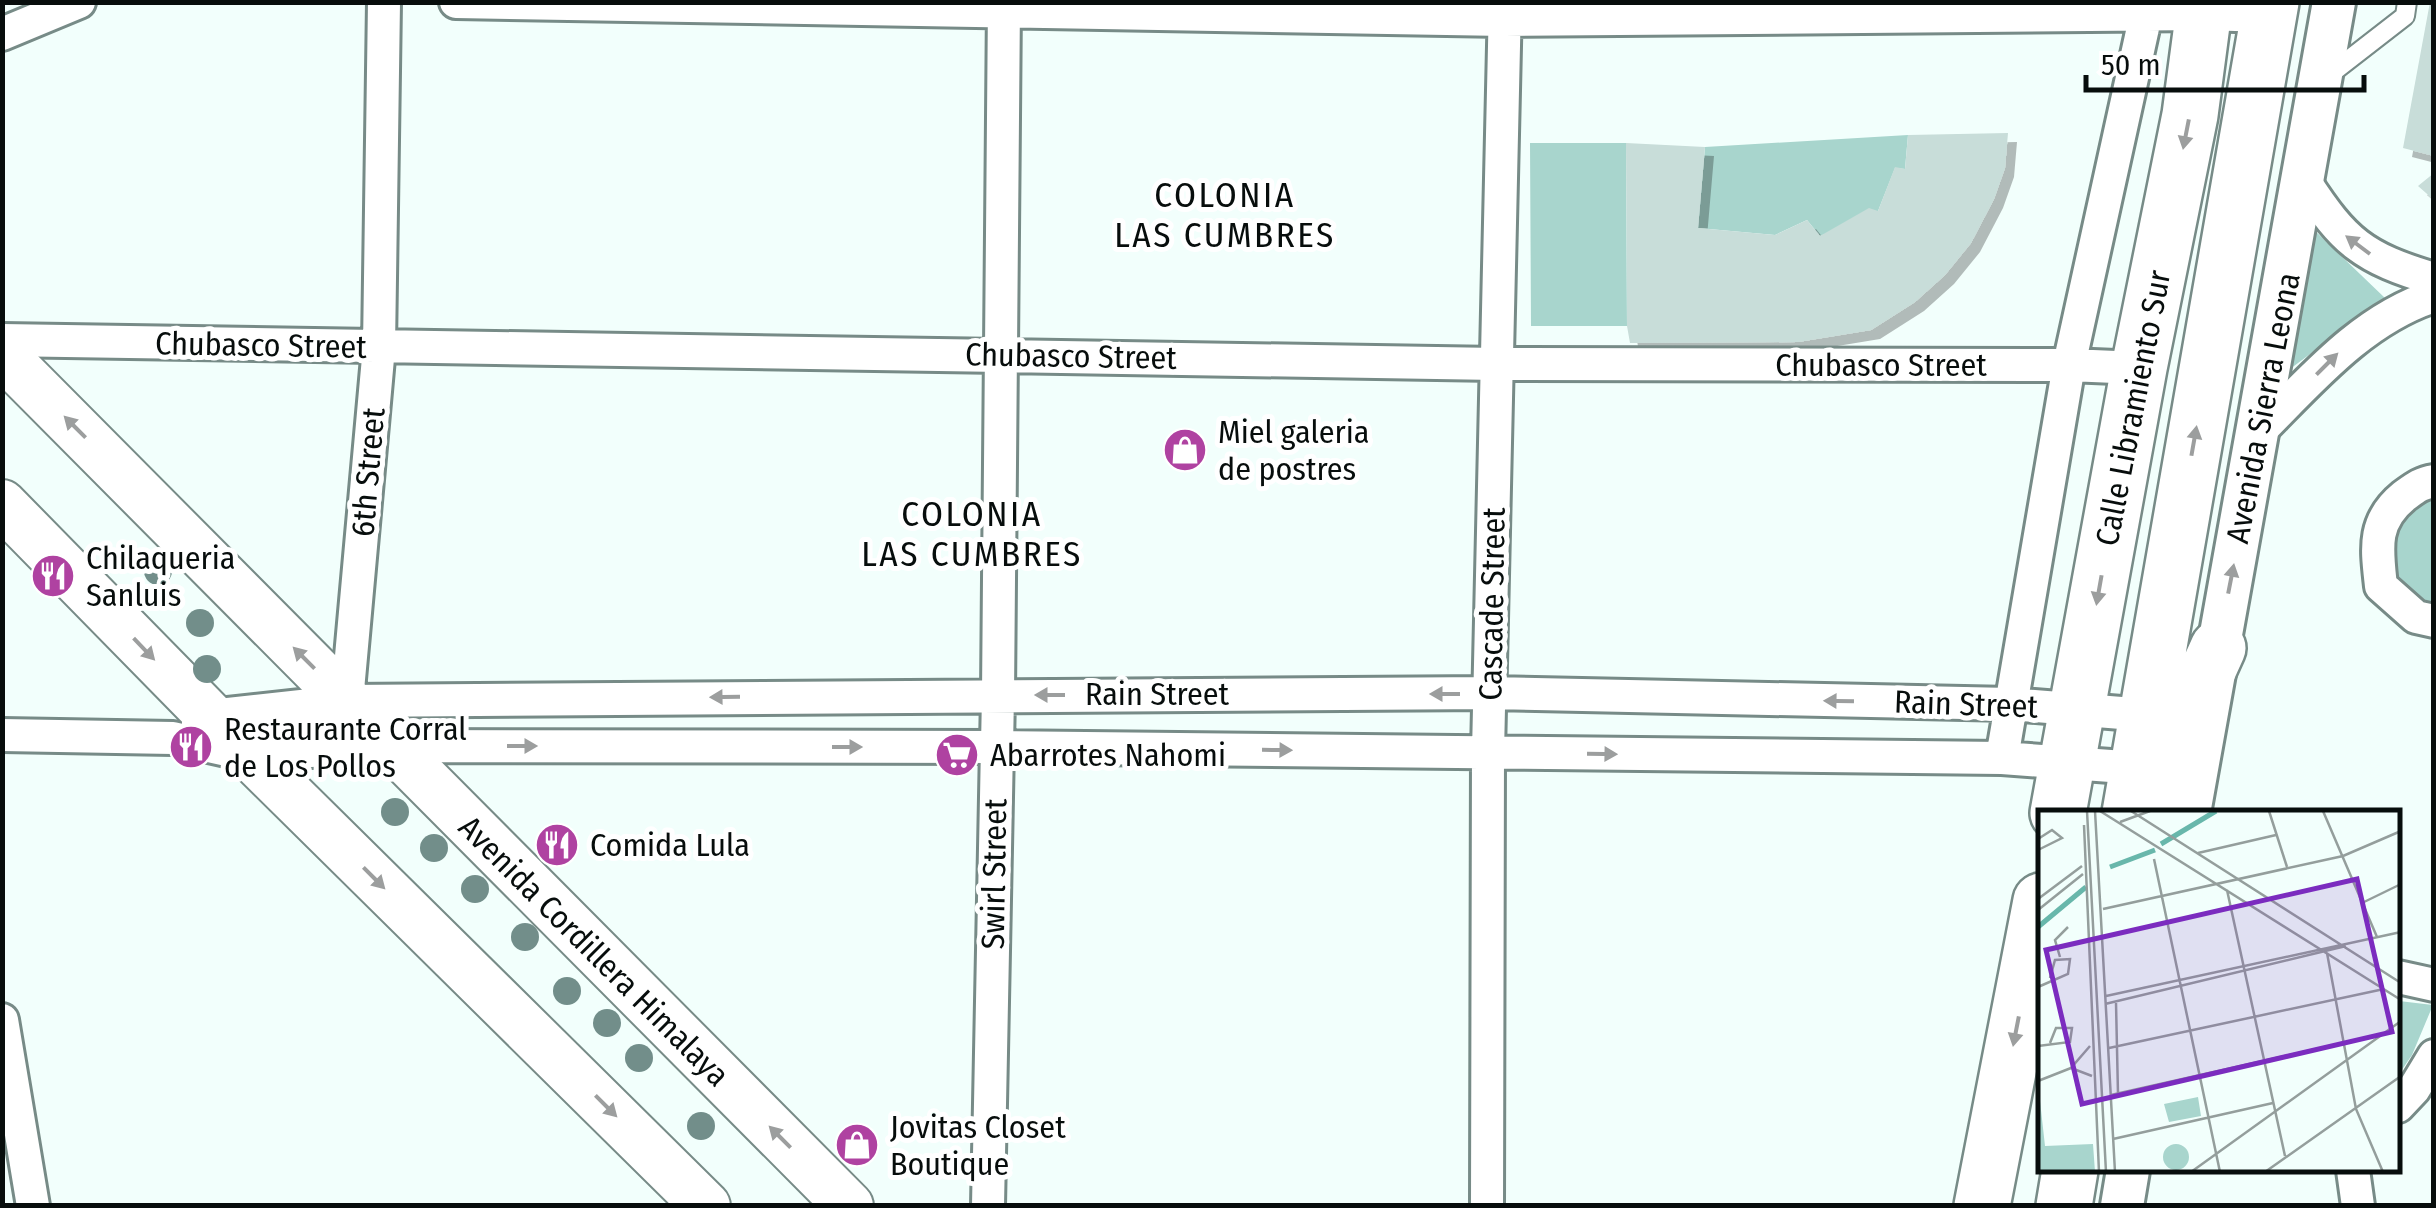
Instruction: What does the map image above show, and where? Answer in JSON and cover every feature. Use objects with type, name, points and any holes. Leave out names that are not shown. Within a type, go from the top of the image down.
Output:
[{"type":"highway","name":"Calle Libramiento Sur","points":[[2063,787],[2139,368],[2190,115],[2204,8]]},
{"type":"highway","name":"Calle Libramiento Sur","points":[[2137,798],[2146,714],[2270,9]]},
{"type":"highway","points":[[2137,798],[2218,648]]},
{"type":"highway","points":[[1982,1206],[2038,917]]},
{"type":"highway","points":[[2064,1206],[2070,1173]]},
{"type":"highway","points":[[2094,1173],[2100,1206]]},
{"type":"main road","name":"Avenida Cordillera Himalaya","points":[[2,354],[848,1206]]},
{"type":"main road","points":[[2,504],[191,727],[250,754],[706,1206]]},
{"type":"street","points":[[2,34],[79,2]]},
{"type":"street","name":"6th Street","points":[[347,701],[380,347],[384,2]]},
{"type":"street","points":[[456,2],[2146,14],[2204,8],[2270,9]]},
{"type":"street","name":"Avenida Sierra Leona","points":[[2190,810],[2305,182],[2334,2]]},
{"type":"street","name":"Swirl Street","points":[[988,1206],[998,695],[1004,8]]},
{"type":"street","name":"Cascade Street","points":[[1487,1206],[1488,752],[1505,11]]},
{"type":"street","points":[[2002,758],[2068,365],[2146,14]]},
{"type":"street","points":[[2305,182],[2330,220],[2359,249],[2402,270],[2434,279]]},
{"type":"street","points":[[2258,433],[2338,353],[2405,305],[2434,296]]},
{"type":"street","name":"Chubasco Street","points":[[2,340],[1497,364],[2139,368]]},
{"type":"street","points":[[2434,481],[2420,483],[2387,510],[2377,544],[2381,586],[2416,617],[2434,621]]},
{"type":"street","name":"Rain Street","points":[[2,735],[191,727],[347,701],[1490,694],[2010,704],[2146,714]]},
{"type":"street","name":"Rain Street","points":[[250,754],[388,746],[997,747],[2002,758],[2063,787],[2137,798]]},
{"type":"street","points":[[2401,979],[2434,985]]},
{"type":"street","points":[[2,1020],[33,1206]]},
{"type":"street","points":[[2401,1102],[2434,1056]]},
{"type":"street","points":[[2122,1206],[2128,1173]]},
{"type":"street","points":[[2353,1173],[2358,1206]]},
{"type":"lane","points":[[2321,81],[2405,16],[2407,2]]},
{"type":"green space","points":[[1908,135],[1905,169],[1895,168],[1878,211],[1820,236],[1807,220],[1775,235],[1698,228],[1705,147]]},
{"type":"green space","points":[[1530,143],[1626,143],[1627,326],[1531,326]]},
{"type":"green space","points":[[2312,228],[2385,298],[2290,369]]},
{"type":"green space","points":[[2433,500],[2433,604],[2415,599],[2391,570],[2394,527],[2421,501]]},
{"type":"green space","points":[[2401,1001],[2433,1005],[2401,1071]]},
{"type":"building","points":[[2430,2],[2434,2],[2434,156],[2403,148]]},
{"type":"building","points":[[2008,133],[2005,168],[1971,243],[1945,275],[1915,302],[1871,330],[1798,342],[1630,343],[1626,143],[1705,147],[1698,228],[1775,235],[1807,220],[1820,236],[1869,208],[1878,211],[1895,167],[1905,169],[1908,135]]},
{"type":"building","points":[[2434,173],[2434,200],[2418,186]]},
{"type":"place","name":"Miel galeria de postres","points":[[1185,450]]},
{"type":"place","name":"Chilaqueria Sanluis","points":[[53,576]]},
{"type":"place","name":"Restaurante Corral de Los Pollos","points":[[191,747]]},
{"type":"place","name":"Abarrotes Nahomi","points":[[957,755]]},
{"type":"place","name":"Comida Lula","points":[[557,845]]},
{"type":"place","name":"Jovitas Closet Boutique","points":[[857,1145]]},
{"type":"district","name":"COLONIA LAS CUMBRES","points":[[1225,215]]},
{"type":"district","name":"COLONIA LAS CUMBRES","points":[[972,534]]}]
